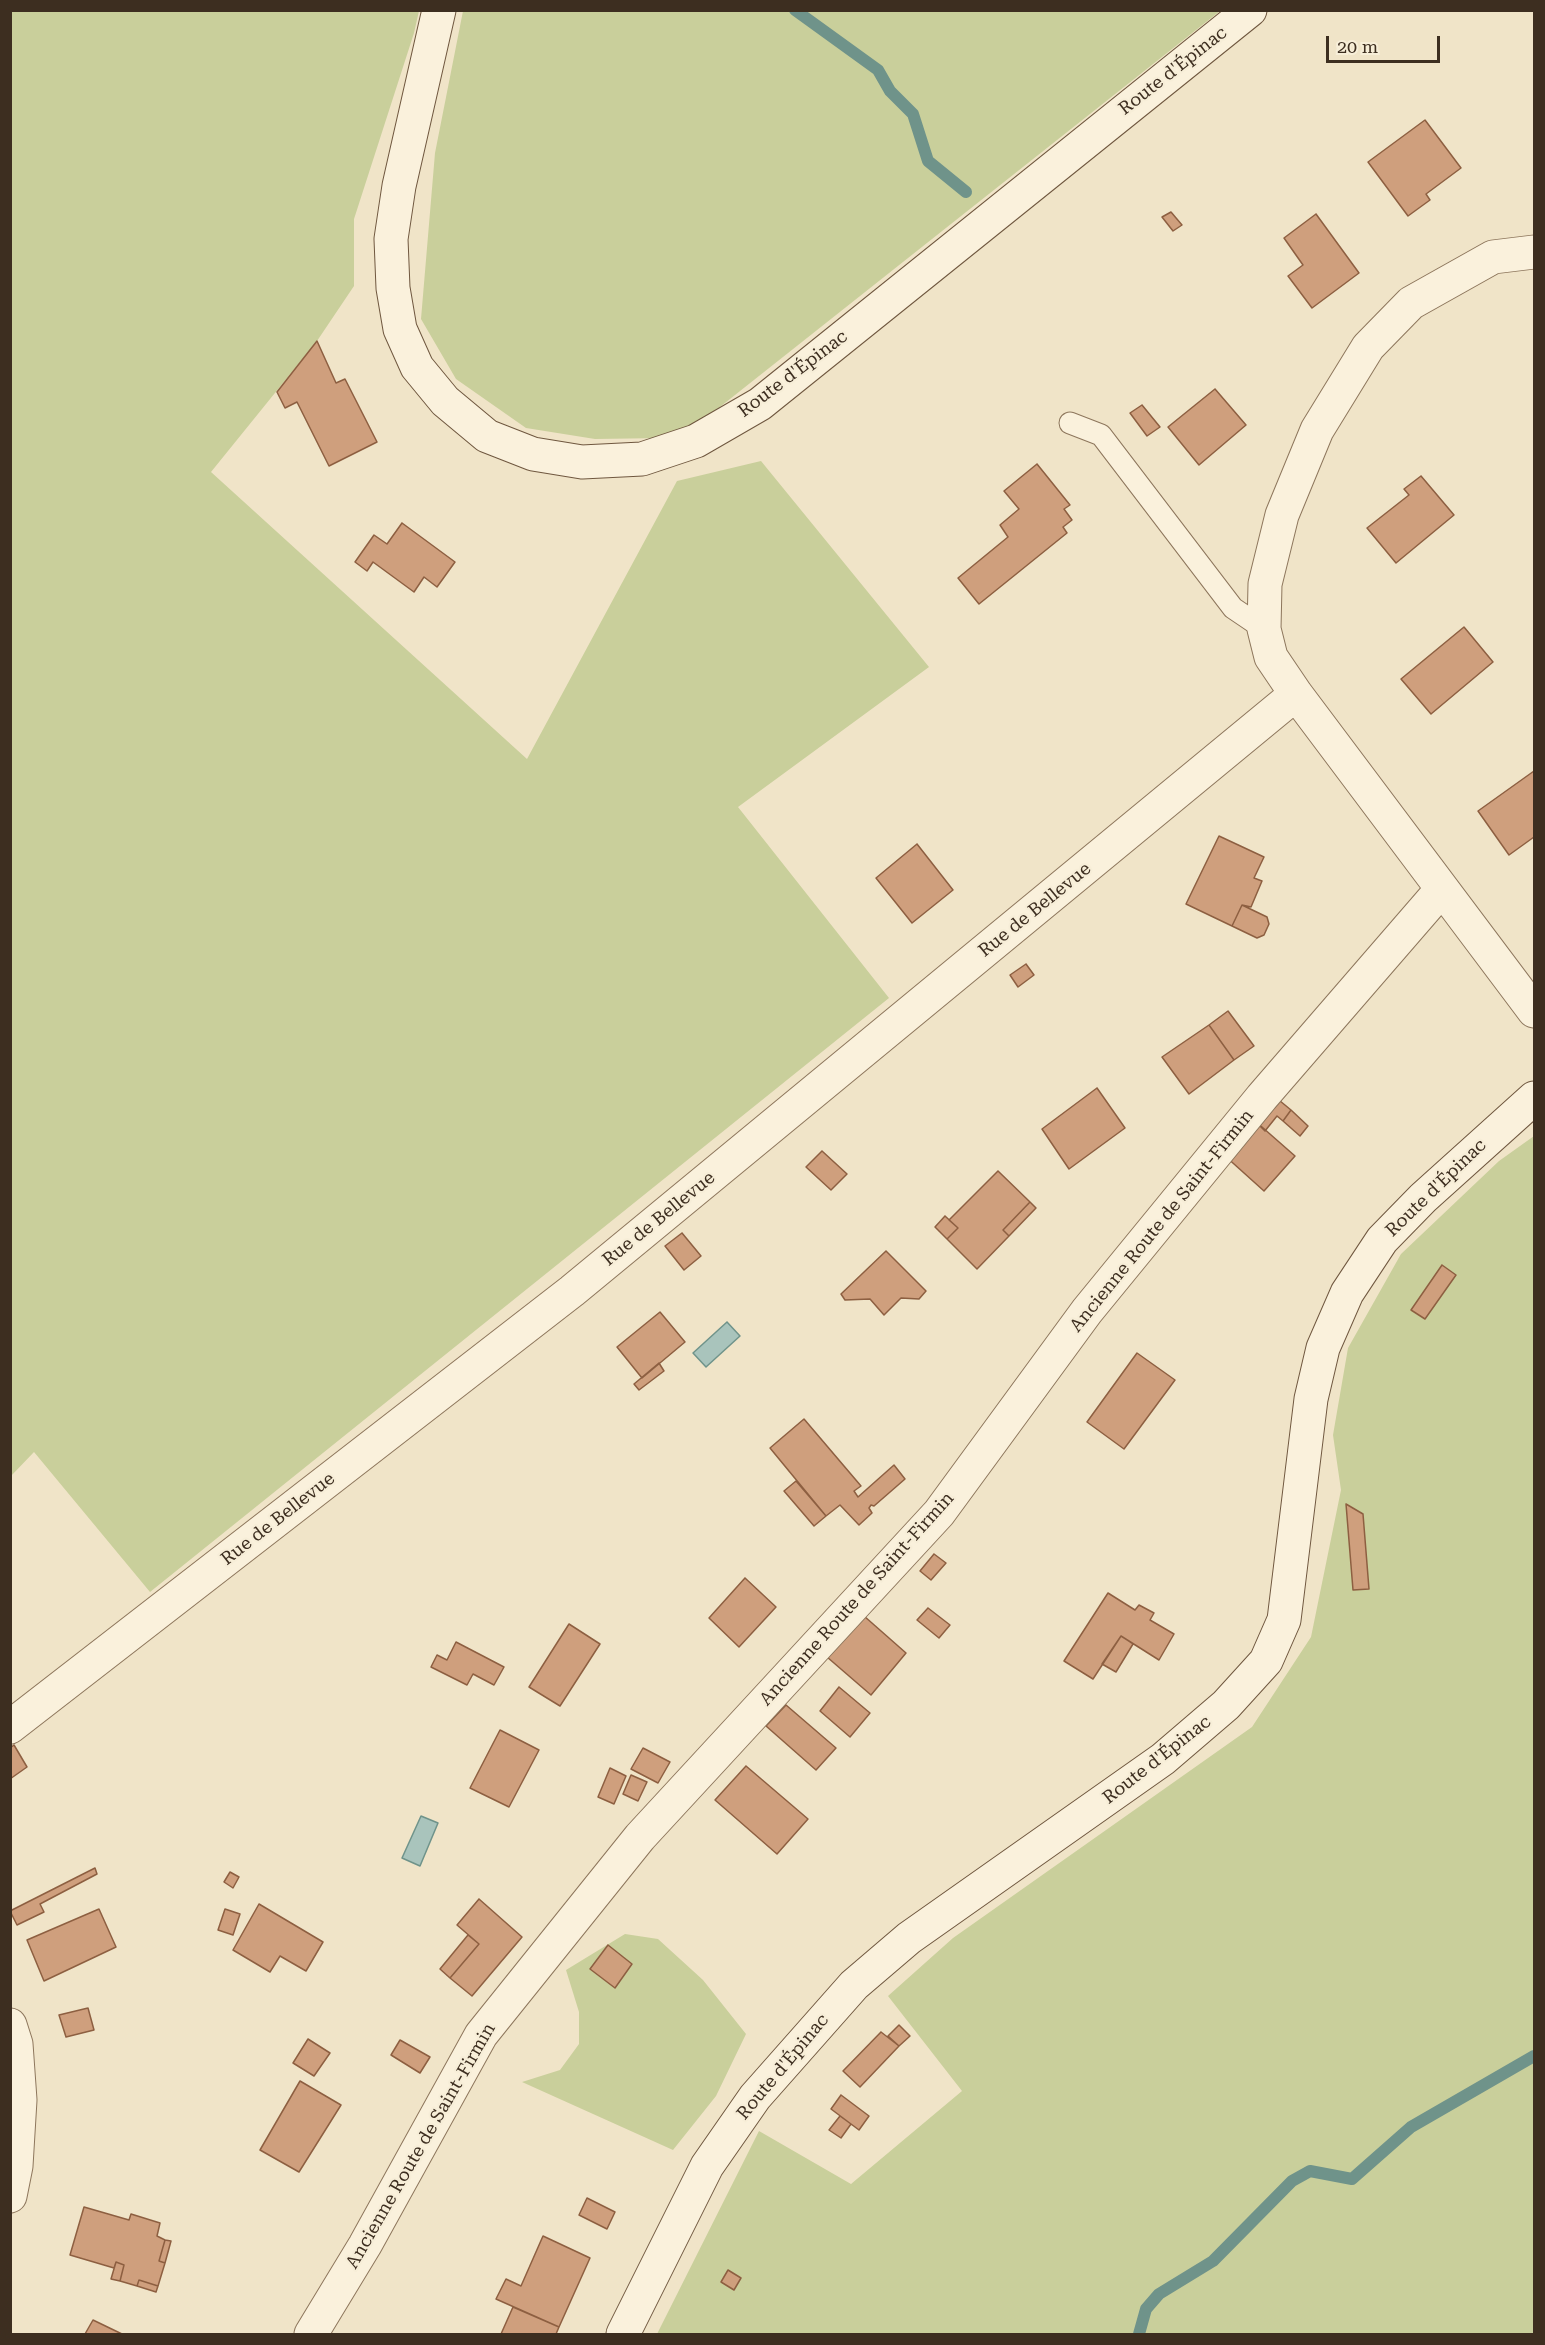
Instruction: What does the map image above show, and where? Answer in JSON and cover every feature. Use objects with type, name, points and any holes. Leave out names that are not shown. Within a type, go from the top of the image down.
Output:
[{"type":"street","name":"Route d'Épinac","points":[[439,10],[399,186],[391,239],[393,288],[400,329],[417,367],[445,401],[487,436],[533,454],[582,462],[642,459],[685,445],[760,404],[1250,10]]},
{"type":"street","points":[[1534,252],[1493,257],[1411,303],[1368,347],[1317,430],[1282,515],[1265,584],[1264,628],[1271,657],[1296,694],[1534,1011]]},
{"type":"street","name":"Rue de Bellevue","points":[[10,1727],[572,1291],[1296,694]]},
{"type":"street","name":"Ancienne Route de Saint-Firmin","points":[[311,2334],[365,2245],[481,2036],[640,1837],[939,1513],[1087,1311],[1262,1097],[1442,889]]},
{"type":"street","name":"Route d'Épinac","points":[[623,2334],[707,2166],[755,2097],[854,1985],[909,1938],[1162,1759],[1226,1705],[1266,1661],[1284,1620],[1314,1388],[1323,1348],[1347,1293],[1382,1240],[1423,1198],[1534,1098]]},
{"type":"street","points":[[10,2025],[16,2044],[20,2100],[16,2166],[10,2196]]},
{"type":"lane","points":[[1070,423],[1101,435],[1233,608],[1264,628]]},
{"type":"green space","points":[[11,11],[419,11],[354,219],[354,286],[317,341],[211,472],[527,759],[677,481],[761,461],[929,667],[738,807],[889,998],[150,1592],[34,1452],[11,1476]]},
{"type":"green space","points":[[463,11],[1220,11],[711,414],[665,438],[595,439],[526,428],[456,379],[421,319],[435,153]]},
{"type":"green space","points":[[1534,1136],[1534,2334],[657,2334],[759,2131],[851,2184],[962,2091],[888,1996],[953,1938],[1252,1727],[1311,1637],[1341,1490],[1333,1435],[1348,1348],[1401,1254],[1499,1161]]},
{"type":"green space","points":[[625,1934],[658,1939],[703,1980],[746,2034],[716,2096],[673,2150],[522,2082],[560,2070],[579,2044],[579,2012],[566,1970]]},
{"type":"water","points":[[727,1322],[740,1336],[706,1367],[693,1353]]},
{"type":"water","points":[[421,1816],[438,1823],[420,1866],[402,1858]]},
{"type":"building","points":[[1425,120],[1461,168],[1426,194],[1430,200],[1408,216],[1368,162]]},
{"type":"building","points":[[1171,212],[1182,225],[1173,231],[1162,217]]},
{"type":"building","points":[[1316,214],[1359,273],[1312,308],[1288,276],[1303,265],[1284,238]]},
{"type":"building","points":[[317,341],[336,383],[345,379],[377,442],[329,466],[297,402],[285,408],[277,392]]},
{"type":"building","points":[[1215,389],[1246,425],[1199,465],[1168,427]]},
{"type":"building","points":[[1142,405],[1160,427],[1147,436],[1130,413]]},
{"type":"building","points":[[1037,464],[1070,505],[1064,509],[1072,520],[1063,527],[1067,533],[979,604],[958,578],[1008,537],[1000,525],[1019,509],[1004,491]]},
{"type":"building","points":[[1421,476],[1454,515],[1396,563],[1367,528],[1409,495],[1404,489]]},
{"type":"building","points":[[402,523],[455,562],[437,587],[424,577],[414,592],[373,562],[367,571],[355,562],[374,535],[387,544]]},
{"type":"building","points":[[1464,627],[1493,662],[1431,714],[1401,679]]},
{"type":"building","points":[[1534,771],[1534,837],[1509,855],[1478,811]]},
{"type":"building","points":[[1219,836],[1264,857],[1254,878],[1262,881],[1251,907],[1242,905],[1232,926],[1186,904]]},
{"type":"building","points":[[917,844],[953,890],[912,923],[876,878]]},
{"type":"building","points":[[1242,905],[1267,917],[1269,924],[1264,935],[1257,938],[1232,926]]},
{"type":"building","points":[[1026,964],[1034,975],[1018,987],[1010,975]]},
{"type":"building","points":[[1228,1011],[1254,1046],[1234,1060],[1209,1025]]},
{"type":"building","points":[[1209,1025],[1234,1060],[1189,1094],[1162,1057]]},
{"type":"building","points":[[1097,1088],[1125,1128],[1069,1169],[1042,1129]]},
{"type":"building","points":[[1274,1096],[1291,1110],[1283,1121],[1277,1116],[1265,1131],[1254,1120]]},
{"type":"building","points":[[1291,1110],[1308,1126],[1300,1136],[1283,1121]]},
{"type":"building","points":[[1254,1120],[1295,1156],[1264,1191],[1224,1155]]},
{"type":"building","points":[[822,1151],[847,1174],[831,1190],[806,1167]]},
{"type":"building","points":[[998,1171],[1030,1202],[1003,1230],[1009,1236],[977,1269],[947,1239],[958,1228],[949,1220]]},
{"type":"building","points":[[1030,1202],[1036,1208],[1009,1236],[1003,1230]]},
{"type":"building","points":[[945,1216],[958,1228],[947,1239],[935,1227]]},
{"type":"building","points":[[682,1233],[701,1256],[684,1270],[665,1246]]},
{"type":"building","points":[[886,1251],[926,1291],[919,1299],[901,1298],[884,1315],[870,1299],[845,1300],[841,1294]]},
{"type":"building","points":[[1442,1265],[1456,1275],[1425,1319],[1411,1310]]},
{"type":"building","points":[[660,1312],[685,1342],[642,1378],[617,1347]]},
{"type":"building","points":[[1137,1353],[1175,1380],[1124,1449],[1087,1422]]},
{"type":"building","points":[[659,1363],[664,1371],[639,1390],[634,1384]]},
{"type":"building","points":[[804,1419],[861,1486],[854,1491],[858,1497],[894,1465],[905,1479],[874,1506],[871,1505],[869,1508],[872,1513],[859,1525],[840,1505],[826,1516],[770,1448]]},
{"type":"building","points":[[796,1481],[826,1516],[814,1526],[784,1491]]},
{"type":"building","points":[[1346,1504],[1363,1514],[1369,1589],[1353,1590]]},
{"type":"building","points":[[934,1554],[946,1563],[931,1580],[920,1571]]},
{"type":"building","points":[[745,1578],[776,1607],[739,1647],[709,1618]]},
{"type":"building","points":[[1108,1593],[1135,1610],[1139,1605],[1154,1613],[1150,1620],[1174,1634],[1159,1660],[1121,1636],[1093,1679],[1064,1661]]},
{"type":"building","points":[[928,1608],[950,1625],[939,1638],[917,1620]]},
{"type":"building","points":[[864,1616],[906,1653],[871,1695],[827,1657]]},
{"type":"building","points":[[569,1624],[600,1644],[560,1706],[529,1687]]},
{"type":"building","points":[[1121,1636],[1133,1644],[1116,1672],[1102,1664]]},
{"type":"building","points":[[456,1642],[504,1667],[494,1685],[473,1674],[467,1685],[431,1667],[437,1655],[447,1660]]},
{"type":"building","points":[[839,1687],[870,1713],[850,1737],[820,1711]]},
{"type":"building","points":[[786,1705],[836,1748],[816,1770],[766,1726]]},
{"type":"building","points":[[500,1730],[539,1750],[509,1807],[470,1788]]},
{"type":"building","points":[[14,1745],[27,1767],[10,1779],[10,1748]]},
{"type":"building","points":[[643,1748],[670,1762],[658,1783],[631,1769]]},
{"type":"building","points":[[746,1766],[808,1819],[777,1854],[715,1800]]},
{"type":"building","points":[[610,1768],[626,1776],[614,1804],[598,1797]]},
{"type":"building","points":[[631,1775],[647,1782],[638,1801],[623,1794]]},
{"type":"building","points":[[95,1868],[97,1874],[40,1904],[44,1912],[17,1925],[10,1911]]},
{"type":"building","points":[[230,1872],[239,1877],[233,1888],[224,1882]]},
{"type":"building","points":[[479,1899],[522,1937],[472,1996],[450,1978],[479,1944],[457,1925]]},
{"type":"building","points":[[259,1904],[323,1942],[306,1971],[280,1956],[270,1972],[233,1950]]},
{"type":"building","points":[[99,1909],[116,1947],[44,1981],[27,1940]]},
{"type":"building","points":[[225,1909],[240,1914],[233,1935],[218,1930]]},
{"type":"building","points":[[468,1935],[479,1944],[450,1978],[440,1969]]},
{"type":"building","points":[[608,1945],[632,1964],[615,1988],[590,1969]]},
{"type":"building","points":[[88,2008],[94,2030],[66,2037],[59,2015]]},
{"type":"building","points":[[899,2025],[910,2036],[899,2046],[888,2036]]},
{"type":"building","points":[[881,2032],[899,2046],[860,2087],[843,2071]]},
{"type":"building","points":[[308,2039],[330,2053],[314,2076],[293,2063]]},
{"type":"building","points":[[400,2040],[430,2057],[420,2073],[391,2055]]},
{"type":"building","points":[[300,2081],[341,2105],[299,2172],[260,2150]]},
{"type":"building","points":[[841,2095],[869,2116],[859,2130],[831,2109]]},
{"type":"building","points":[[840,2116],[851,2124],[841,2138],[829,2130]]},
{"type":"building","points":[[587,2198],[615,2212],[607,2229],[579,2215]]},
{"type":"building","points":[[84,2207],[129,2220],[131,2214],[160,2223],[157,2236],[165,2240],[159,2261],[165,2263],[158,2286],[139,2280],[137,2286],[120,2281],[124,2265],[116,2262],[114,2268],[70,2255]]},
{"type":"building","points":[[543,2236],[590,2258],[559,2327],[496,2299],[506,2279],[521,2286]]},
{"type":"building","points":[[165,2240],[171,2241],[165,2263],[159,2261]]},
{"type":"building","points":[[116,2262],[124,2265],[120,2281],[111,2279]]},
{"type":"building","points":[[728,2270],[741,2278],[734,2290],[721,2282]]},
{"type":"building","points":[[139,2280],[158,2286],[156,2292],[137,2286]]},
{"type":"building","points":[[513,2307],[559,2327],[556,2334],[501,2334]]},
{"type":"building","points":[[93,2320],[122,2334],[85,2334]]},
{"type":"waterway","points":[[795,10],[878,70],[890,91],[913,114],[928,161],[966,192]]},
{"type":"waterway","points":[[1139,2334],[1146,2309],[1159,2294],[1213,2261],[1292,2181],[1310,2171],[1352,2179],[1411,2127],[1534,2056]]}]
